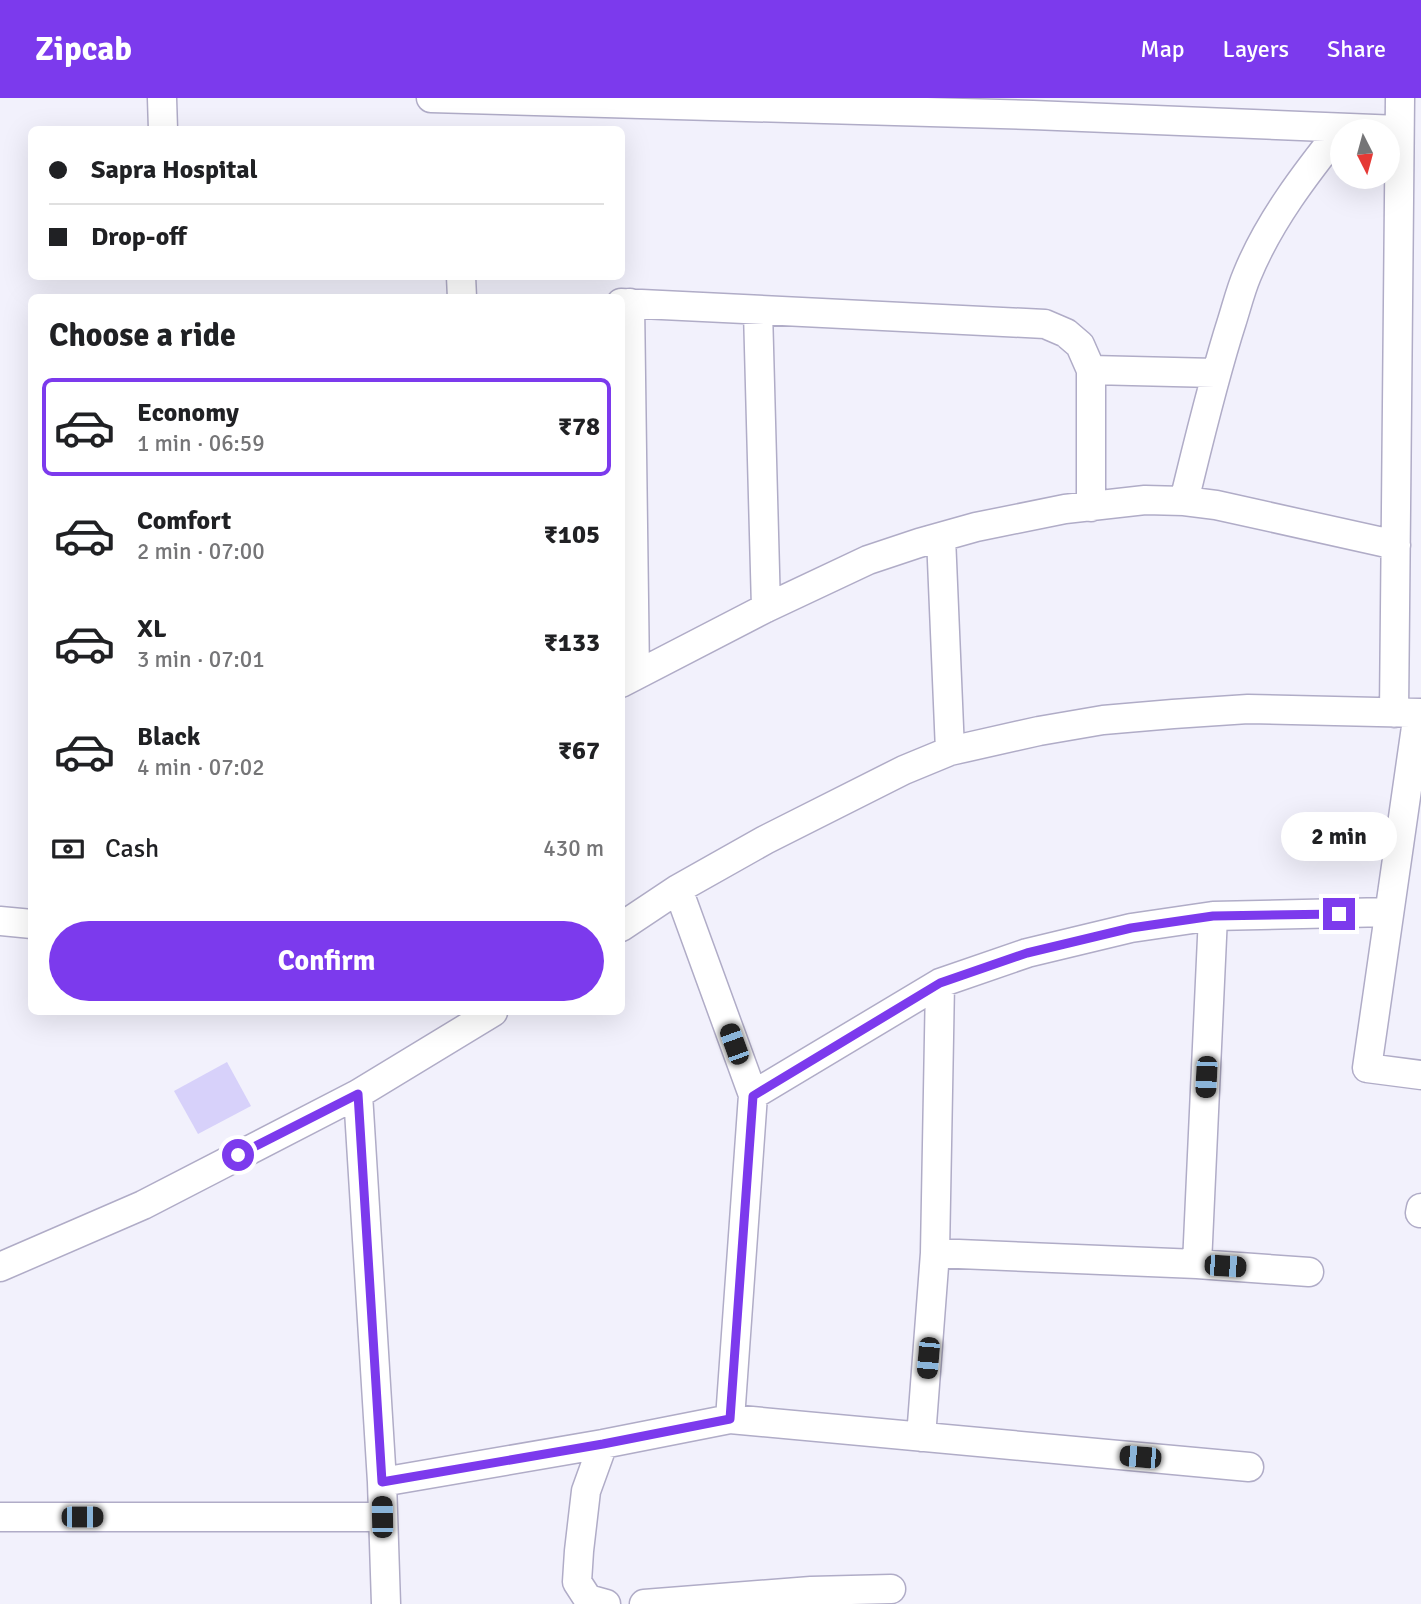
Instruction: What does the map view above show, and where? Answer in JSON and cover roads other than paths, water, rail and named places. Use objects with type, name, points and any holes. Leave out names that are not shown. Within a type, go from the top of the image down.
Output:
[{"type":"street","points":[[162,98],[163,126]]},
{"type":"street","points":[[431,98],[1033,106],[1330,127]]},
{"type":"street","points":[[1399,98],[1406,148],[1396,545],[1411,713],[1389,912],[1367,1068],[1421,1075]]},
{"type":"street","points":[[1184,501],[1215,373],[1247,275],[1267,235],[1297,186],[1330,143]]},
{"type":"street","points":[[1091,507],[1091,370],[1080,345],[1066,333],[1045,324],[626,303],[628,679],[766,608],[868,560],[976,527],[1065,509],[1091,507],[1145,500],[1184,501],[1216,505],[1396,545]]},
{"type":"street","points":[[758,311],[766,608]]},
{"type":"street","points":[[1091,370],[1215,373]]},
{"type":"street","points":[[942,537],[950,751]]},
{"type":"street","points":[[625,924],[678,889],[765,840],[904,770],[950,751],[1039,731],[1126,718],[1248,709],[1411,713]]},
{"type":"street","points":[[678,889],[753,1096],[730,1419]]},
{"type":"street","points":[[753,1096],[940,983],[1027,953],[1131,928],[1213,916],[1389,912]]},
{"type":"street","points":[[1198,1264],[1213,916]]},
{"type":"street","points":[[0,921],[28,924]]},
{"type":"street","points":[[922,1437],[935,1253],[940,983]]},
{"type":"street","points":[[0,1267],[143,1205],[358,1094],[488,1015]]},
{"type":"street","points":[[358,1094],[382,1482],[386,1604]]},
{"type":"street","points":[[1420,1213],[1421,1208]]},
{"type":"street","points":[[935,1253],[1198,1264],[1309,1272]]},
{"type":"street","points":[[382,1482],[730,1419],[1249,1467]]},
{"type":"street","points":[[603,1444],[586,1491],[577,1582],[588,1599],[606,1604]]},
{"type":"street","points":[[0,1517],[382,1517]]},
{"type":"street","points":[[644,1604],[812,1597],[891,1589]]}]
